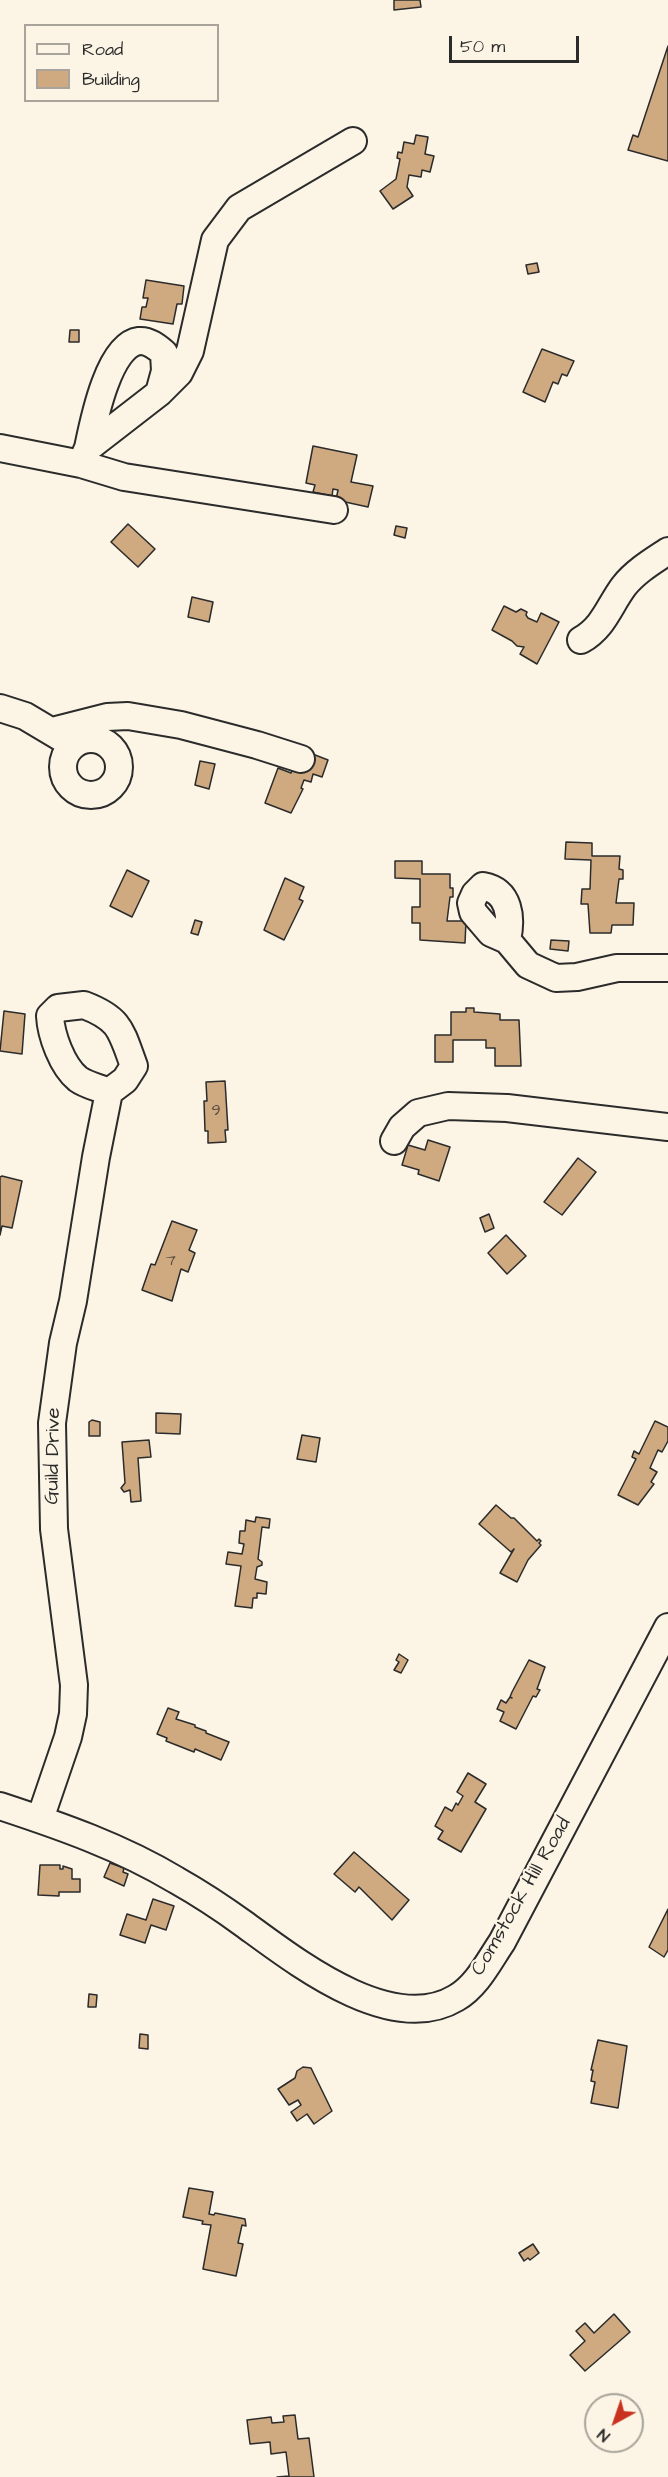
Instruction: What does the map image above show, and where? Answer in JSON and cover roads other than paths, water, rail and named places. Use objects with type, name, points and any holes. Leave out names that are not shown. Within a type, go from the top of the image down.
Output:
[{"type":"street","points":[[85,456],[179,373],[190,351],[215,240],[226,223],[239,208],[353,141]]},
{"type":"street","points":[[85,456],[98,400],[114,364],[127,348],[139,341],[154,345],[164,353],[165,371],[159,393]]},
{"type":"street","points":[[0,448],[85,456],[124,477],[334,510]]},
{"type":"street","points":[[581,640],[592,634],[602,624],[624,586],[668,551]]},
{"type":"street","points":[[0,708],[25,716],[74,745]]},
{"type":"street","points":[[52,731],[107,717],[128,716],[181,725],[301,759]]},
{"type":"street","points":[[507,940],[528,965],[556,978],[577,977],[617,968],[668,968]]},
{"type":"street","name":"Guild Drive","points":[[40,1819],[68,1737],[73,1714],[74,1685],[54,1529],[52,1423],[63,1342],[73,1301],[109,1092]]},
{"type":"street","points":[[394,1141],[402,1127],[413,1116],[432,1108],[448,1106],[507,1108],[668,1127]]},
{"type":"street","name":"Comstock Hill Road","points":[[0,1806],[107,1845],[173,1878],[216,1904],[295,1962],[339,1987],[387,2005],[417,2008],[445,2003],[462,1994],[474,1983],[502,1942],[668,1627]]}]
